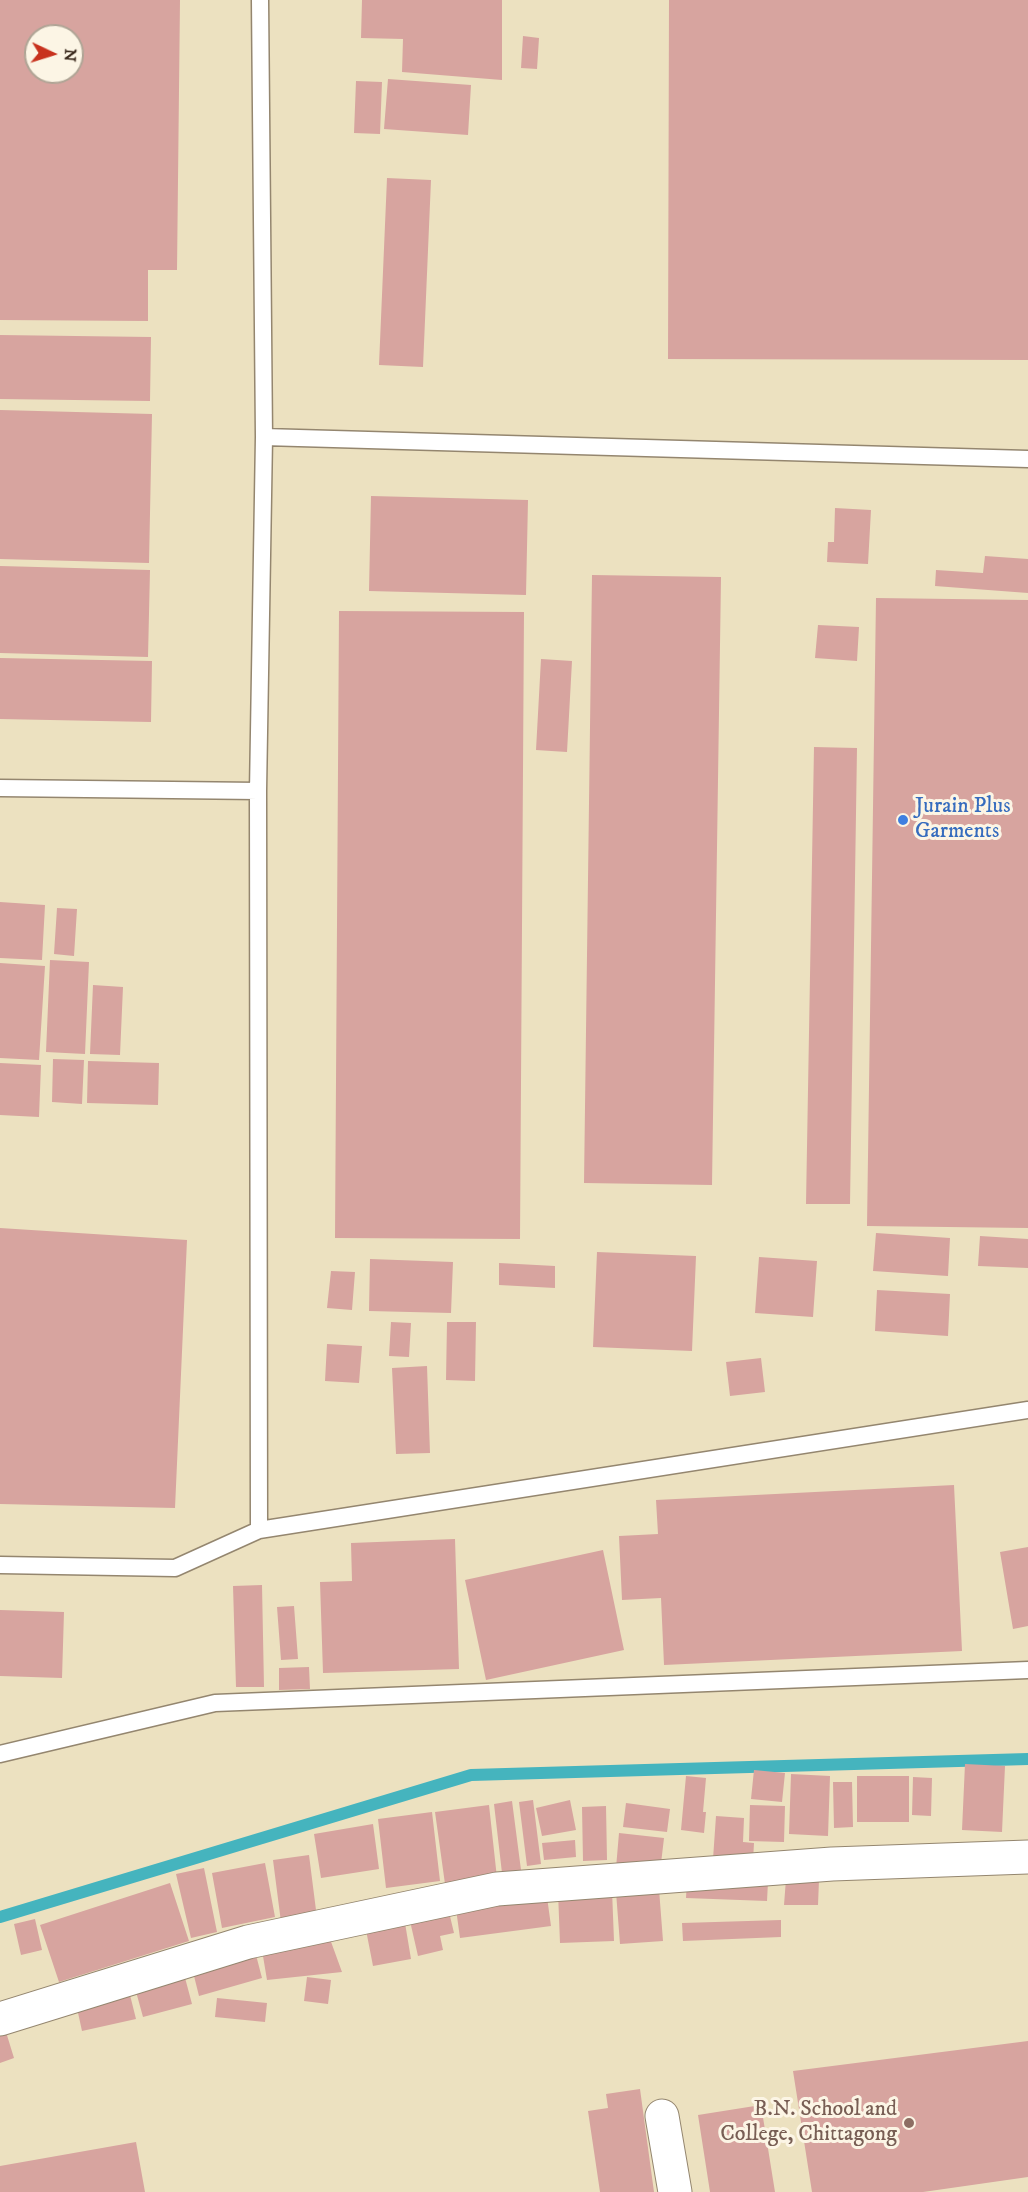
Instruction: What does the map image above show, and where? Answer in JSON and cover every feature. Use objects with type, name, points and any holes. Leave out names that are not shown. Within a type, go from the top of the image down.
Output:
[{"type":"street","points":[[0,2019],[248,1942],[497,1889],[832,1864],[1028,1857]]},
{"type":"street","points":[[662,2116],[675,2192]]},
{"type":"lane","points":[[259,1530],[258,791],[264,437],[260,0]]},
{"type":"lane","points":[[264,437],[1028,459]]},
{"type":"lane","points":[[0,788],[258,791]]},
{"type":"lane","points":[[0,1565],[175,1568],[259,1530],[1028,1410]]},
{"type":"lane","points":[[0,1754],[215,1703],[1028,1670]]},
{"type":"building","points":[[0,0],[180,0],[177,270],[148,270],[148,321],[0,320]]},
{"type":"building","points":[[362,0],[502,0],[502,80],[402,72],[403,39],[361,38]]},
{"type":"building","points":[[669,0],[1028,0],[1028,360],[668,359]]},
{"type":"building","points":[[523,36],[539,38],[537,69],[521,68]]},
{"type":"building","points":[[388,79],[471,85],[468,135],[384,129]]},
{"type":"building","points":[[356,81],[382,82],[380,134],[354,133]]},
{"type":"building","points":[[387,178],[431,180],[423,367],[379,365]]},
{"type":"building","points":[[0,335],[151,337],[150,401],[0,399]]},
{"type":"building","points":[[0,410],[152,414],[149,563],[0,559]]},
{"type":"building","points":[[371,496],[528,500],[526,595],[369,591]]},
{"type":"building","points":[[835,508],[871,510],[868,564],[827,562],[828,542],[834,542]]},
{"type":"building","points":[[985,556],[1028,559],[1028,593],[935,586],[936,570],[983,573]]},
{"type":"building","points":[[0,566],[150,570],[148,657],[0,653]]},
{"type":"building","points":[[592,575],[721,577],[712,1185],[584,1183]]},
{"type":"building","points":[[876,598],[1028,600],[1028,1228],[867,1226]]},
{"type":"building","points":[[339,611],[524,612],[520,1239],[335,1238]]},
{"type":"building","points":[[818,625],[859,627],[857,661],[815,658]]},
{"type":"building","points":[[0,658],[152,661],[151,722],[0,719]]},
{"type":"building","points":[[541,659],[572,661],[567,752],[536,750]]},
{"type":"building","points":[[814,747],[857,748],[850,1204],[806,1204]]},
{"type":"building","points":[[0,902],[45,905],[42,960],[0,958]]},
{"type":"building","points":[[57,908],[77,909],[74,956],[54,954]]},
{"type":"building","points":[[50,960],[89,962],[85,1054],[46,1052]]},
{"type":"building","points":[[0,963],[45,966],[39,1060],[0,1058]]},
{"type":"building","points":[[93,985],[123,987],[120,1055],[90,1054]]},
{"type":"building","points":[[53,1059],[84,1060],[82,1104],[52,1102]]},
{"type":"building","points":[[88,1061],[159,1063],[158,1105],[87,1103]]},
{"type":"building","points":[[0,1063],[41,1065],[39,1117],[0,1115]]},
{"type":"building","points":[[0,1228],[187,1240],[175,1508],[0,1504]]},
{"type":"building","points":[[876,1233],[950,1238],[948,1276],[873,1271]]},
{"type":"building","points":[[980,1236],[1028,1239],[1028,1268],[978,1266]]},
{"type":"building","points":[[597,1252],[696,1256],[692,1351],[593,1347]]},
{"type":"building","points":[[759,1257],[817,1261],[813,1317],[755,1313]]},
{"type":"building","points":[[370,1259],[453,1262],[451,1313],[369,1311]]},
{"type":"building","points":[[499,1263],[555,1266],[555,1288],[499,1285]]},
{"type":"building","points":[[331,1271],[355,1272],[352,1310],[327,1308]]},
{"type":"building","points":[[877,1290],[950,1294],[948,1336],[875,1331]]},
{"type":"building","points":[[391,1322],[411,1323],[409,1357],[389,1356]]},
{"type":"building","points":[[447,1322],[476,1322],[475,1381],[446,1380]]},
{"type":"building","points":[[327,1344],[362,1346],[359,1383],[325,1381]]},
{"type":"building","points":[[761,1358],[765,1392],[730,1396],[726,1362]]},
{"type":"building","points":[[427,1366],[430,1453],[396,1454],[392,1368]]},
{"type":"building","points":[[954,1485],[962,1651],[664,1665],[661,1598],[622,1600],[619,1536],[658,1534],[656,1500]]},
{"type":"building","points":[[455,1539],[459,1669],[323,1673],[320,1582],[352,1581],[351,1543]]},
{"type":"building","points":[[1028,1547],[1028,1626],[1013,1629],[1000,1552]]},
{"type":"building","points":[[603,1550],[624,1650],[486,1680],[465,1580]]},
{"type":"building","points":[[262,1585],[264,1687],[236,1687],[233,1586]]},
{"type":"building","points":[[294,1606],[298,1659],[281,1660],[277,1607]]},
{"type":"building","points":[[0,1610],[64,1612],[62,1678],[0,1676]]},
{"type":"building","points":[[309,1667],[310,1689],[279,1690],[279,1668]]},
{"type":"building","points":[[965,1764],[1005,1766],[1002,1832],[962,1830]]},
{"type":"building","points":[[754,1770],[785,1773],[782,1802],[751,1799]]},
{"type":"building","points":[[791,1774],[830,1776],[828,1836],[789,1834]]},
{"type":"building","points":[[686,1776],[706,1778],[704,1833],[681,1830]]},
{"type":"building","points":[[857,1776],[909,1776],[909,1822],[857,1822]]},
{"type":"building","points":[[913,1777],[932,1778],[931,1816],[912,1815]]},
{"type":"building","points":[[833,1782],[852,1782],[853,1827],[834,1828]]},
{"type":"building","points":[[533,1800],[541,1864],[527,1866],[519,1802]]},
{"type":"building","points":[[570,1800],[576,1830],[542,1836],[536,1808]]},
{"type":"building","points":[[512,1801],[521,1870],[502,1873],[494,1804]]},
{"type":"building","points":[[626,1803],[670,1809],[667,1832],[623,1827]]},
{"type":"building","points":[[489,1805],[497,1878],[445,1884],[435,1812]]},
{"type":"building","points":[[750,1805],[785,1806],[784,1842],[749,1841]]},
{"type":"building","points":[[606,1806],[607,1860],[583,1861],[582,1807]]},
{"type":"building","points":[[432,1812],[440,1881],[386,1888],[378,1819]]},
{"type":"building","points":[[716,1816],[744,1818],[743,1842],[754,1843],[753,1861],[713,1859]]},
{"type":"building","points":[[373,1824],[379,1869],[321,1878],[314,1834]]},
{"type":"building","points":[[619,1833],[664,1838],[660,1872],[616,1868]]},
{"type":"building","points":[[575,1840],[576,1857],[544,1860],[542,1843]]},
{"type":"building","points":[[309,1855],[317,1918],[281,1922],[273,1860]]},
{"type":"building","points":[[265,1863],[275,1917],[222,1928],[212,1873]]},
{"type":"building","points":[[204,1868],[217,1932],[191,1938],[176,1874]]},
{"type":"building","points":[[687,1879],[768,1882],[767,1901],[686,1898]]},
{"type":"building","points":[[786,1879],[819,1880],[818,1905],[784,1905]]},
{"type":"building","points":[[170,1883],[189,1941],[59,1982],[40,1925]]},
{"type":"building","points":[[659,1889],[663,1941],[620,1944],[616,1892]]},
{"type":"building","points":[[612,1890],[614,1941],[560,1943],[558,1892]]},
{"type":"building","points":[[547,1897],[551,1926],[460,1938],[456,1909]]},
{"type":"building","points":[[449,1912],[454,1933],[440,1936],[443,1950],[418,1956],[410,1921]]},
{"type":"building","points":[[35,1919],[42,1950],[21,1955],[14,1924]]},
{"type":"building","points":[[781,1920],[781,1937],[683,1941],[682,1923]]},
{"type":"building","points":[[405,1923],[411,1959],[373,1966],[366,1930]]},
{"type":"building","points":[[330,1939],[342,1972],[267,1980],[262,1950]]},
{"type":"building","points":[[256,1955],[262,1978],[199,1996],[193,1972]]},
{"type":"building","points":[[184,1974],[192,2004],[143,2017],[135,1988]]},
{"type":"building","points":[[307,1977],[331,1980],[328,2004],[304,2001]]},
{"type":"building","points":[[128,1987],[136,2019],[82,2031],[75,1999]]},
{"type":"building","points":[[217,1998],[267,2003],[265,2022],[215,2017]]},
{"type":"building","points":[[6,2032],[14,2058],[0,2063],[0,2033]]},
{"type":"building","name":"B.N. School and College, Chittagong","points":[[1028,2041],[1028,2177],[923,2192],[812,2192],[793,2071]]},
{"type":"building","points":[[640,2089],[654,2192],[600,2192],[588,2111],[608,2108],[606,2094]]},
{"type":"building","points":[[761,2105],[775,2192],[710,2192],[698,2115]]},
{"type":"building","points":[[136,2142],[145,2192],[0,2192],[0,2166]]},
{"type":"waterway","points":[[0,1917],[471,1775],[1028,1759]]},
{"type":"place","name":"Jurain Plus Garments","points":[[903,820]]},
{"type":"place","name":"B.N. School and College, Chittagong","points":[[909,2123]]}]
